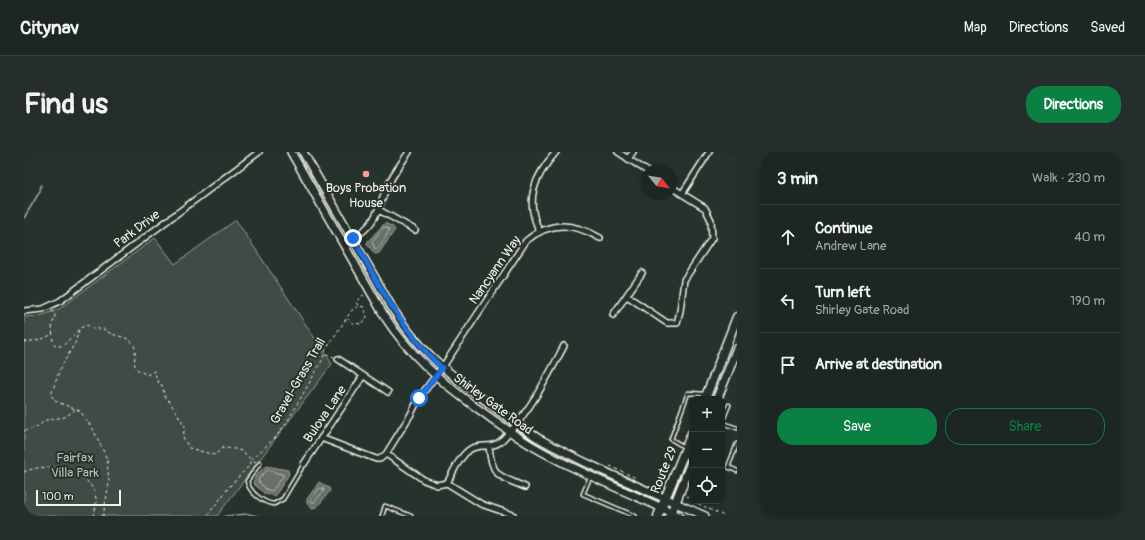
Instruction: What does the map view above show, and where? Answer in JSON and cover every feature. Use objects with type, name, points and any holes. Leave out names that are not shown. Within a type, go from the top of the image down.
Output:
[{"type":"main road","name":"Shirley Gate Road","points":[[291,152],[385,317],[403,343],[435,376],[510,431],[547,455],[662,508],[674,515]]},
{"type":"main road","name":"Shirley Gate Road","points":[[303,152],[402,323],[422,348],[442,368],[538,437],[566,452],[705,516]]},
{"type":"main road","points":[[706,396],[737,317]]},
{"type":"main road","points":[[718,396],[737,348]]},
{"type":"main road","name":"Route 29","points":[[658,516],[689,440]]},
{"type":"main road","name":"Route 29","points":[[674,515],[676,503],[689,468]]},
{"type":"street","name":"Park Drive","points":[[24,311],[43,309],[60,301],[259,152]]},
{"type":"street","points":[[353,238],[368,227],[379,210],[391,178],[409,152]]},
{"type":"street","points":[[540,232],[532,213],[532,196],[538,178],[556,152]]},
{"type":"street","points":[[618,152],[641,167]]},
{"type":"street","points":[[628,159],[633,152]]},
{"type":"street","points":[[682,194],[709,152]]},
{"type":"street","points":[[627,296],[667,323],[677,323],[684,280],[712,238],[711,220],[705,208],[677,191]]},
{"type":"street","points":[[379,210],[415,230]]},
{"type":"street","name":"Nancyann Way","points":[[386,454],[411,414],[419,398],[442,368],[522,246],[540,232],[556,226],[569,226],[585,230],[600,238]]},
{"type":"street","points":[[614,315],[642,273]]},
{"type":"street","points":[[322,438],[376,459],[380,459],[386,454],[424,480],[437,486],[447,483],[465,454],[470,449],[481,446],[489,447],[499,443],[510,431],[540,390],[564,346]]},
{"type":"street","points":[[338,359],[388,392]]},
{"type":"street","name":"Bulova Lane","points":[[304,464],[363,376]]},
{"type":"street","points":[[489,447],[492,468],[498,475],[525,487]]},
{"type":"street","points":[[447,483],[482,504],[513,515]]},
{"type":"lane","points":[[686,448],[671,439],[688,393],[702,396]]},
{"type":"lane","points":[[725,414],[729,404]]},
{"type":"lane","points":[[725,423],[737,428]]},
{"type":"lane","points":[[737,444],[736,450],[728,467],[737,471]]},
{"type":"lane","points":[[260,463],[247,481],[248,485],[263,501],[274,504],[283,499],[304,464]]},
{"type":"lane","points":[[590,475],[583,494],[635,516]]},
{"type":"lane","points":[[382,516],[385,506],[402,515],[411,516]]},
{"type":"path","name":"Gravel-Grass Trail","points":[[207,516],[230,486],[248,468],[251,460],[275,438],[287,422],[326,349],[348,319],[352,310],[358,306],[356,303],[360,297],[366,294]]},
{"type":"path","points":[[348,319],[352,324],[362,324],[367,317],[367,312],[364,307],[358,306]]},
{"type":"path","points":[[43,309],[55,313],[55,318],[52,324],[53,343],[56,346],[62,346],[80,328],[87,325],[93,329],[104,329],[107,333],[130,340],[134,345],[136,353],[133,361],[137,370],[147,375],[154,372],[156,373],[159,384],[162,385],[165,397],[185,426],[183,437],[189,448],[215,455],[222,448],[236,449],[245,452],[251,460],[260,463]]},
{"type":"path","points":[[80,328],[75,343],[60,369],[51,395],[55,401],[80,411],[93,429],[107,459],[109,483],[103,516]]},
{"type":"path","points":[[24,342],[40,340],[53,333]]},
{"type":"path","points":[[325,353],[338,359]]},
{"type":"path","points":[[24,431],[37,427],[46,420],[65,417],[76,409]]},
{"type":"path","points":[[608,465],[638,479]]},
{"type":"path","points":[[24,472],[31,469],[48,466],[65,469],[86,478],[94,490],[96,510],[93,516]]},
{"type":"path","points":[[650,485],[660,486]]},
{"type":"path","points":[[699,504],[724,516]]},
{"type":"green space","name":"Fairfax Villa Park","points":[[236,220],[332,364],[217,516],[24,516],[24,317],[40,316],[59,309],[155,238],[175,264]]},
{"type":"water","points":[[385,223],[393,227],[395,230],[379,253],[375,254],[367,244]]},
{"type":"water","points":[[266,466],[288,470],[289,474],[275,496],[265,494],[253,483],[256,475]]},
{"type":"water","points":[[319,482],[329,488],[330,491],[317,507],[312,508],[307,504],[307,499]]},
{"type":"waterway","points":[[24,218],[40,191],[41,185]]},
{"type":"waterway","points":[[225,516],[248,514],[258,516]]},
{"type":"place","name":"Boys Probation House","points":[[366,174]]},
{"type":"route","points":[[353,238],[394,312],[411,336],[442,368],[419,398]]}]
